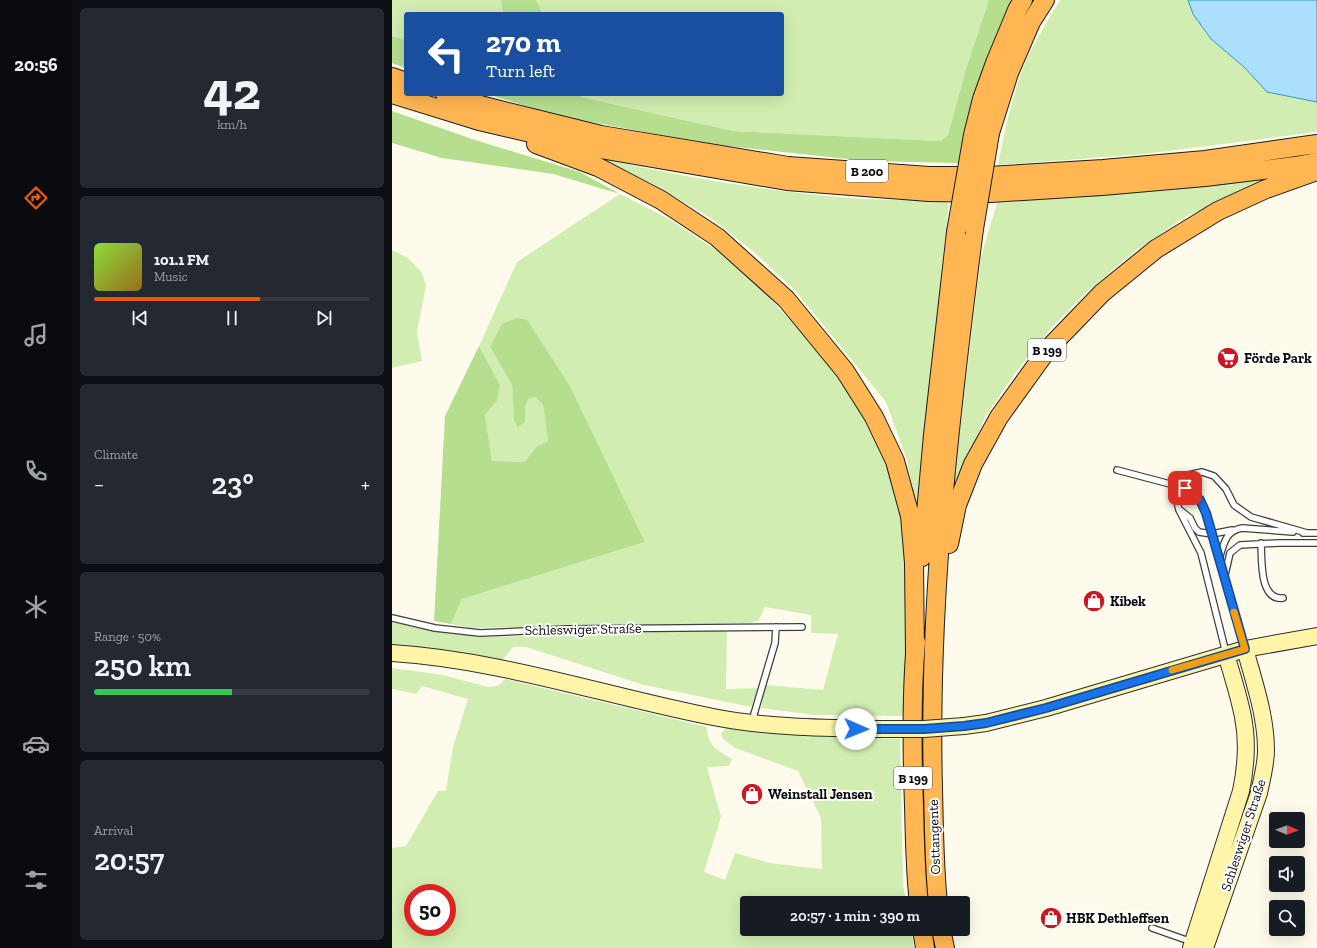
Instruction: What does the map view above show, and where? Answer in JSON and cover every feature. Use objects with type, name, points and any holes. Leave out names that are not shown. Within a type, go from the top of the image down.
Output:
[{"type":"highway","name":"B 199","points":[[915,653],[933,435],[956,232],[982,134],[982,99],[995,63],[1017,10],[1023,0]]},
{"type":"highway","points":[[934,651],[940,531],[949,436],[974,229],[982,134],[1031,22],[1046,0]]},
{"type":"highway","points":[[392,77],[404,81]]},
{"type":"highway","name":"B 200","points":[[392,94],[480,121],[600,149],[787,181],[929,192],[991,193],[1102,186],[1205,177],[1317,162]]},
{"type":"highway","name":"B 200","points":[[452,96],[484,106],[601,134],[788,166],[929,176],[989,176],[1104,169],[1205,160],[1317,144]]},
{"type":"highway","points":[[480,121],[506,133],[598,166],[661,200],[710,233],[786,299],[845,371],[874,418],[895,461],[910,516],[914,563],[915,653]]},
{"type":"highway","points":[[1295,148],[1317,140]]},
{"type":"highway","name":"B 199","points":[[934,651],[949,546],[957,505],[973,464],[999,417],[1048,349],[1102,293],[1156,249],[1218,211],[1266,189],[1317,171]]},
{"type":"highway","name":"Osttangente","points":[[934,651],[932,752],[935,878],[937,896]]},
{"type":"highway","name":"Osttangente","points":[[915,653],[912,756],[916,877],[918,896]]},
{"type":"highway","points":[[923,936],[925,948]]},
{"type":"highway","points":[[942,936],[945,948]]},
{"type":"main road","points":[[392,653],[444,658],[502,669],[715,717],[803,727],[870,730],[924,729],[986,723],[1046,708],[1245,649],[1317,636]]},
{"type":"main road","name":"Schleswiger Straße","points":[[1199,946],[1259,793],[1263,771],[1266,750],[1261,710],[1245,649]]},
{"type":"main road","name":"Schleswiger Straße","points":[[1199,946],[1241,791],[1245,771],[1246,751],[1244,718],[1226,654]]},
{"type":"lane","points":[[1117,470],[1185,488],[1200,500],[1206,513],[1245,649]]},
{"type":"lane","points":[[1226,654],[1201,552],[1179,510],[1176,497],[1179,487],[1188,475],[1202,472],[1214,476],[1226,489],[1234,505],[1251,518],[1307,533]]},
{"type":"lane","points":[[1179,510],[1190,518],[1195,528],[1199,532],[1212,534],[1242,528],[1317,533]]},
{"type":"lane","points":[[1219,559],[1225,540],[1229,533],[1234,530]]},
{"type":"lane","points":[[1225,577],[1230,553],[1240,545],[1261,543],[1317,543]]},
{"type":"lane","points":[[1261,543],[1264,583],[1271,595],[1278,599],[1282,598]]},
{"type":"lane","name":"Schleswiger Straße","points":[[392,618],[435,628],[480,633],[568,629],[802,627]]},
{"type":"lane","points":[[752,722],[775,643],[776,627]]},
{"type":"lane","points":[[1152,928],[1199,946]]},
{"type":"green space","points":[[392,0],[501,0],[503,12],[404,12],[404,39],[392,36]]},
{"type":"green space","points":[[501,0],[536,0],[542,12],[503,12]]},
{"type":"green space","points":[[536,0],[989,0],[965,72],[948,135],[941,141],[733,131],[581,97],[784,96],[784,12],[542,12]]},
{"type":"green space","points":[[989,0],[1014,0],[1007,11],[974,99],[960,163],[866,161],[708,144],[554,115],[494,96],[581,96],[733,131],[941,141],[948,135],[965,72]]},
{"type":"green space","points":[[1060,0],[1188,0],[1193,14],[1267,92],[1317,102],[1317,132],[1144,154],[998,165],[1010,109],[1020,76],[1033,47]]},
{"type":"green space","points":[[392,36],[404,39],[404,67],[392,63]]},
{"type":"green space","points":[[392,111],[475,140],[580,172],[620,194],[553,174],[442,158],[392,143]]},
{"type":"green space","points":[[603,159],[664,172],[756,187],[861,199],[943,200],[949,204],[917,514],[907,460],[886,402],[793,288],[754,252],[711,218],[651,183]]},
{"type":"green space","points":[[1276,176],[1185,217],[1136,250],[1087,292],[1052,327],[1018,369],[985,417],[952,494],[981,257],[997,203],[1171,190]]},
{"type":"green space","points":[[620,194],[669,219],[722,254],[768,296],[843,382],[876,434],[896,483],[904,518],[909,572],[903,716],[816,715],[761,708],[766,685],[823,690],[838,634],[811,633],[811,615],[765,607],[759,620],[751,623],[472,628],[451,624],[462,599],[645,542],[570,386],[490,347],[512,385],[514,420],[524,423],[525,408],[528,399],[535,397],[543,405],[548,441],[537,446],[524,462],[492,461],[485,415],[497,401],[500,385],[479,346],[517,262]]},
{"type":"green space","points":[[392,250],[408,258],[422,273],[426,286],[417,332],[422,361],[392,368]]},
{"type":"green space","points":[[517,318],[527,320],[570,386],[645,542],[462,599],[451,624],[434,621],[445,416],[479,346],[500,385],[497,401],[485,415],[492,461],[524,462],[537,446],[548,441],[543,405],[535,397],[528,399],[525,408],[525,422],[518,427],[514,420],[512,385],[490,347],[502,324]]},
{"type":"green space","points":[[392,622],[438,632],[484,637],[727,630],[726,689],[759,688],[751,707],[644,685],[526,647],[513,647],[501,662],[408,646],[392,645]]},
{"type":"green space","points":[[392,668],[443,675],[488,687],[498,686],[505,679],[707,727],[709,739],[714,747],[732,759],[729,766],[707,767],[721,817],[704,872],[725,880],[735,853],[770,863],[822,869],[821,818],[798,771],[735,748],[723,739],[721,734],[727,727],[812,736],[900,739],[903,884],[905,896],[740,896],[740,936],[912,936],[914,948],[392,948],[392,848],[406,846],[438,791],[446,791],[453,747],[468,699],[422,686],[416,694],[392,689]]},
{"type":"water","points":[[1188,0],[1317,0],[1317,102],[1267,92],[1244,67],[1211,39],[1193,14]]},
{"type":"slow traffic","points":[[1172,670],[1245,649],[1234,612]]},
{"type":"place","name":"Förde Park","points":[[1228,358]]},
{"type":"place","name":"Kibek","points":[[1094,601]]},
{"type":"place","name":"Weinstall Jensen","points":[[752,794]]},
{"type":"place","name":"HBK Dethleffsen","points":[[1051,918]]},
{"type":"route","points":[[856,729],[924,729],[986,723],[1046,708],[1245,649],[1206,513],[1200,500],[1185,488]]}]
